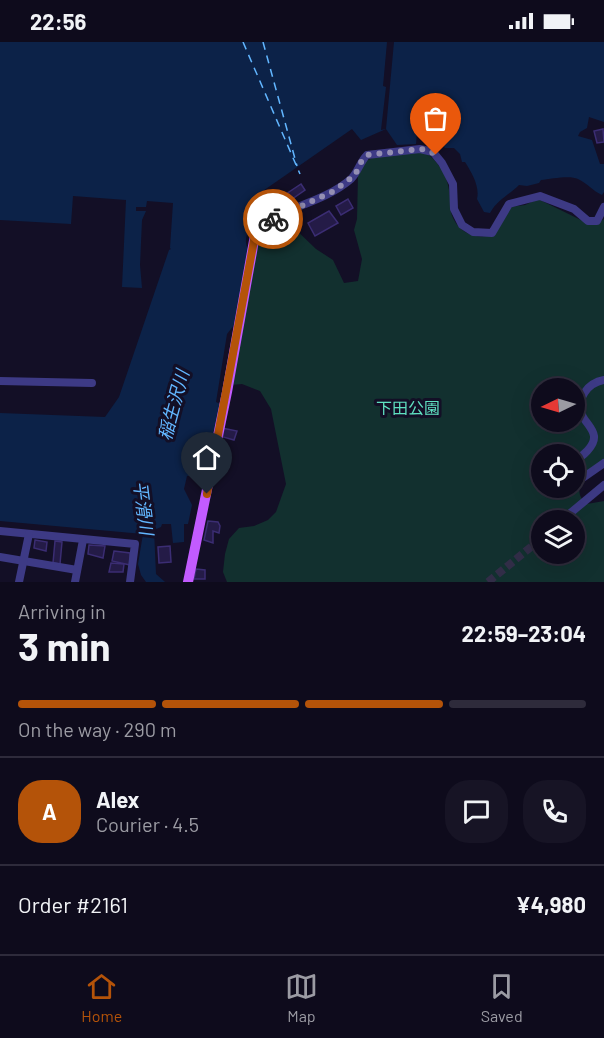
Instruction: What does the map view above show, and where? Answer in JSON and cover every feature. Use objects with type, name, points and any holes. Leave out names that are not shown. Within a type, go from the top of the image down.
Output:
[{"type":"main road","points":[[188,582],[227,392],[255,235],[270,220]]},
{"type":"street","points":[[270,220],[334,191],[355,175],[367,155],[420,149],[433,152],[442,163],[453,184],[455,215],[462,225],[473,232],[492,233],[509,204],[538,196],[574,209],[592,222],[597,220],[604,207]]},
{"type":"street","points":[[585,452],[594,441],[594,436],[582,416],[582,396],[592,384],[604,380]]},
{"type":"street","points":[[0,381],[92,383]]},
{"type":"street","points":[[585,476],[604,463]]},
{"type":"street","points":[[574,510],[604,485]]},
{"type":"street","points":[[0,531],[135,544],[130,582]]},
{"type":"street","points":[[19,582],[29,534]]},
{"type":"street","points":[[75,582],[83,540]]},
{"type":"street","points":[[0,557],[77,570]]},
{"type":"green space","name":"下田公園","points":[[424,152],[429,155],[441,168],[446,179],[451,212],[456,224],[465,232],[475,236],[493,235],[510,207],[525,205],[538,199],[589,224],[597,224],[604,219],[604,459],[585,477],[585,444],[531,444],[531,498],[581,498],[587,504],[604,501],[604,582],[227,582],[223,572],[229,539],[239,528],[254,526],[268,520],[276,512],[286,484],[271,409],[260,391],[242,384],[230,385],[258,234],[282,220],[291,225],[316,249],[333,260],[344,283],[358,281],[362,259],[354,230],[357,219],[358,176],[366,161],[377,156]]},
{"type":"water","points":[[0,42],[604,42],[604,122],[589,117],[587,128],[578,136],[592,140],[600,164],[604,164],[604,192],[602,195],[581,181],[570,177],[541,180],[539,183],[527,186],[519,185],[490,213],[484,212],[477,199],[473,175],[454,148],[445,148],[433,136],[421,132],[417,132],[416,144],[397,145],[386,129],[361,140],[352,129],[260,193],[256,213],[252,217],[246,237],[248,249],[234,325],[227,334],[216,402],[220,404],[206,473],[187,476],[184,489],[192,505],[188,524],[184,524],[184,542],[173,543],[171,524],[162,524],[154,530],[156,574],[165,582],[146,582],[138,564],[143,534],[0,521],[0,413],[105,417],[119,397],[171,249],[173,203],[147,201],[146,207],[136,207],[136,211],[146,211],[142,220],[140,265],[142,288],[122,287],[126,200],[73,196],[71,224],[0,220]]},
{"type":"pier","points":[[387,42],[394,42],[386,129],[381,130],[386,87],[383,86]]},
{"type":"building","points":[[603,129],[604,142],[597,143],[594,131]]},
{"type":"building","points":[[301,184],[305,190],[272,213],[268,206]]},
{"type":"building","points":[[348,199],[353,208],[341,215],[336,206]]},
{"type":"building","points":[[329,211],[338,223],[315,236],[308,223]]},
{"type":"building","points":[[222,428],[237,431],[234,440],[223,437]]},
{"type":"building","points":[[208,521],[218,522],[220,526],[219,533],[213,531],[213,543],[204,540]]},
{"type":"building","points":[[35,540],[47,542],[46,551],[34,548]]},
{"type":"building","points":[[55,541],[62,542],[60,564],[53,563]]},
{"type":"building","points":[[89,545],[105,546],[103,558],[88,554]]},
{"type":"building","points":[[170,546],[171,562],[159,563],[158,547]]},
{"type":"building","points":[[114,551],[130,553],[130,565],[112,561]]},
{"type":"building","points":[[111,563],[124,564],[123,572],[109,572]]},
{"type":"building","points":[[196,569],[205,570],[205,579],[194,579]]},
{"type":"ferry route","points":[[243,42],[300,174]]},
{"type":"ferry route","points":[[263,42],[297,166]]},
{"type":"tunnel","points":[[488,582],[531,547]]},
{"type":"way so far","points":[[273,219],[334,191],[355,175],[367,155],[420,149],[428,150],[436,155]]},
{"type":"route","points":[[207,494],[255,235],[262,226],[273,219]]},
{"type":"water label","name":"稲生沢川","points":[[173,405]]},
{"type":"water label","name":"平滑川","points":[[144,508]]}]
